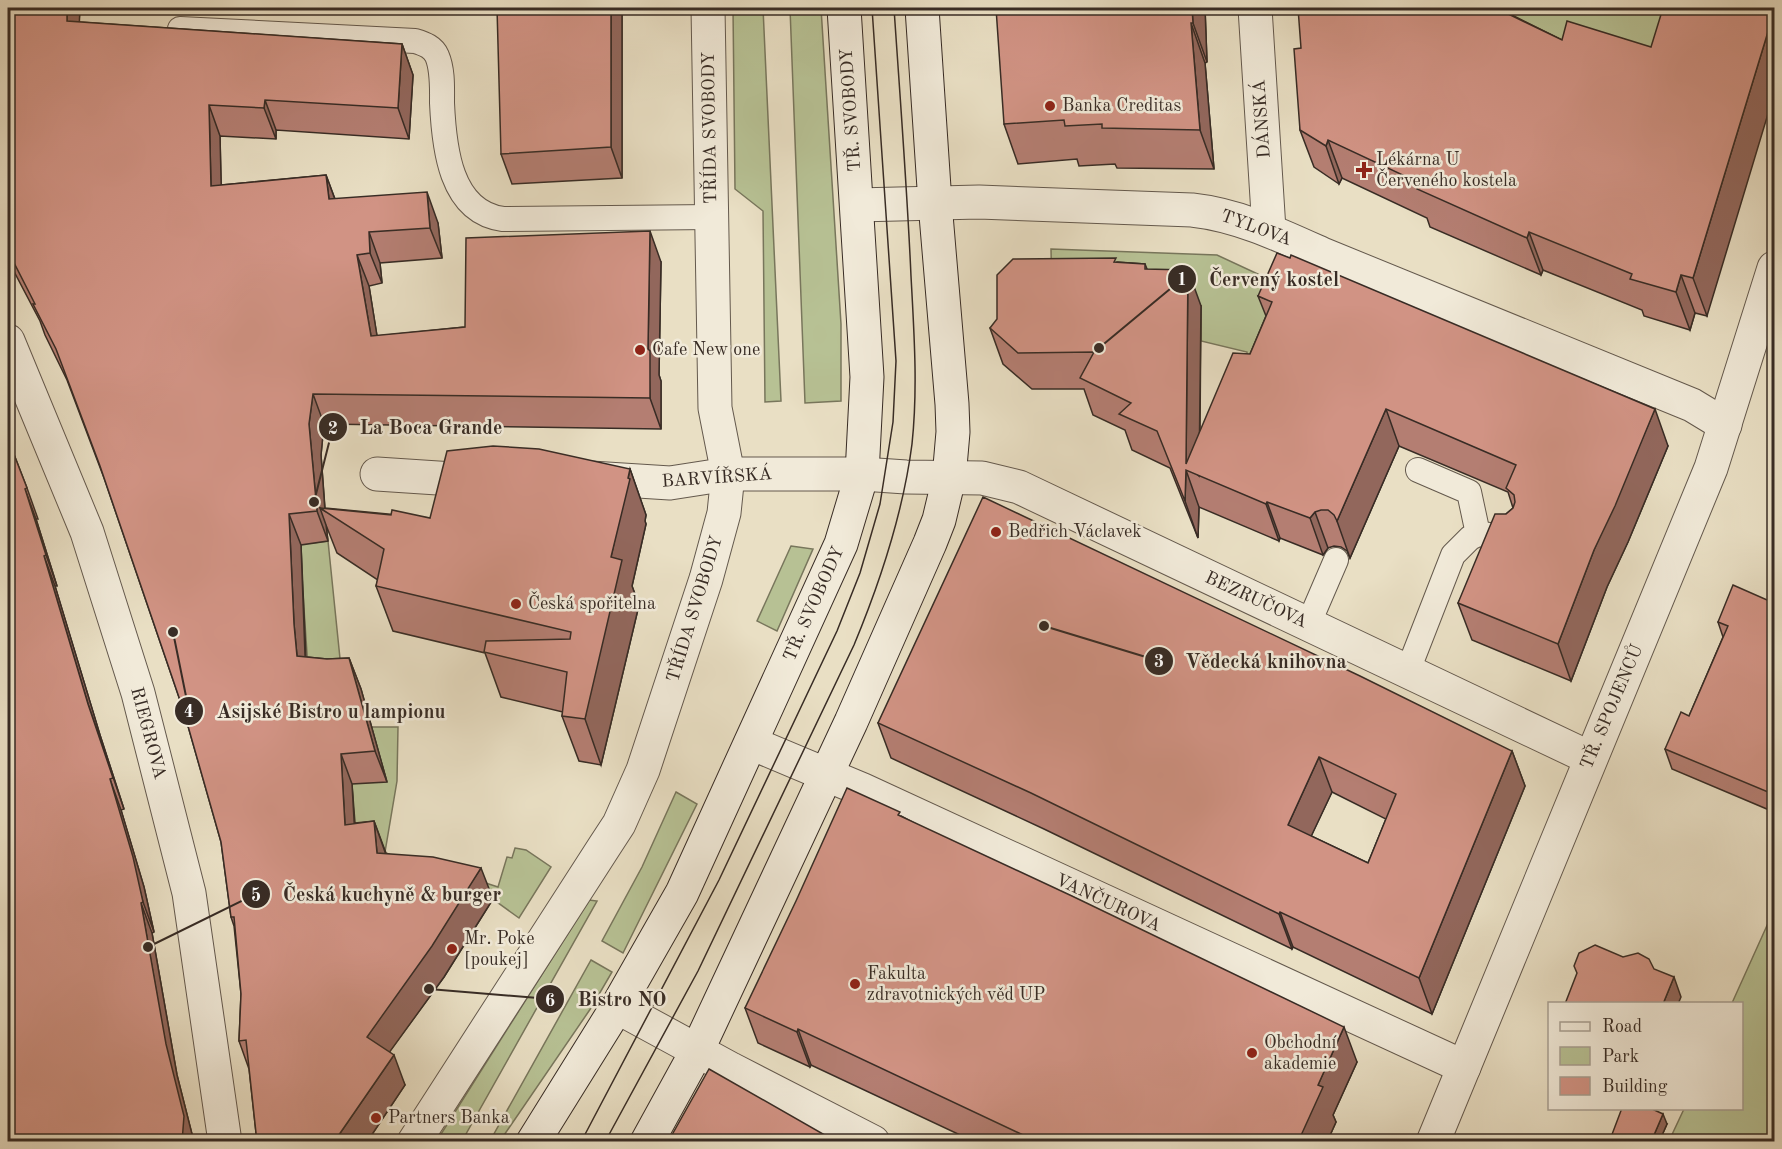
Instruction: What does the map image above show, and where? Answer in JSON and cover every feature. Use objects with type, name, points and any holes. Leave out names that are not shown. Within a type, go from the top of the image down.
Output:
[{"type":"street","name":"TŘÍDA SVOBODY","points":[[414,1142],[619,824],[635,790],[656,733],[706,579],[724,513],[728,474],[714,408],[708,8]]},
{"type":"street","name":"TŘ. SVOBODY","points":[[533,1142],[617,1007],[682,893],[841,544],[862,474],[867,377],[844,8]]},
{"type":"street","points":[[647,1142],[698,1051],[826,775],[939,520],[949,478],[953,432],[922,8]]},
{"type":"street","name":"DÁNSKÁ","points":[[1255,8],[1269,230]]},
{"type":"street","name":"TYLOVA","points":[[857,205],[980,202],[1192,210],[1216,213],[1269,230],[1692,405],[1725,424]]},
{"type":"street","name":"TŘ. SPOJENCŮ","points":[[1433,1142],[1707,478],[1774,268]]},
{"type":"street","name":"RIEGROVA","points":[[8,341],[87,532],[138,693],[189,893],[225,1142]]},
{"type":"street","points":[[377,474],[453,479],[509,472],[521,473]]},
{"type":"street","name":"BARVÍŘSKÁ","points":[[567,476],[670,483],[728,474],[862,474],[949,478]]},
{"type":"street","name":"BEZRUČOVA","points":[[949,478],[982,478],[1019,487],[1590,758]]},
{"type":"street","name":"VANČUROVA","points":[[751,743],[874,795],[1464,1067]]},
{"type":"street","points":[[617,1007],[873,1142]]},
{"type":"lane","points":[[180,29],[416,41],[426,44],[433,50],[440,64],[446,142],[449,160],[457,181],[473,207],[493,218],[712,217]]},
{"type":"lane","points":[[1418,470],[1469,492],[1478,534]]},
{"type":"lane","points":[[1407,673],[1453,555],[1470,538],[1478,534],[1514,537]]},
{"type":"lane","points":[[1308,625],[1336,560]]},
{"type":"green space","points":[[733,8],[763,8],[781,401],[765,402],[763,211],[735,189]]},
{"type":"green space","points":[[790,8],[821,8],[841,324],[841,401],[805,403]]},
{"type":"green space","points":[[1498,8],[1698,8],[1676,49],[1500,40]]},
{"type":"green space","points":[[1051,249],[1217,255],[1290,289],[1245,407],[1247,352],[1201,341],[1201,306],[1052,295]]},
{"type":"green space","points":[[311,541],[313,543],[328,541],[347,727],[398,727],[397,781],[385,852],[356,855],[352,786],[346,766],[312,727],[303,594],[280,551]]},
{"type":"green space","points":[[791,546],[813,549],[777,631],[757,621]]},
{"type":"green space","points":[[676,792],[697,804],[623,953],[602,941],[642,867]]},
{"type":"green space","points":[[515,848],[526,850],[551,867],[519,918],[458,874],[498,887],[507,857],[512,858]]},
{"type":"green space","points":[[589,900],[597,901],[462,1141],[436,1142]]},
{"type":"green space","points":[[1774,910],[1774,1141],[1669,1141],[1684,1110],[1743,1110],[1743,1002],[1732,1002]]},
{"type":"green space","points":[[591,960],[612,972],[591,1008],[500,1141],[490,1141]]},
{"type":"building","points":[[8,8],[67,8],[67,21],[402,44],[398,108],[265,100],[264,108],[209,105],[211,186],[326,175],[329,199],[427,192],[430,228],[369,232],[370,253],[357,255],[371,336],[465,327],[466,238],[650,231],[648,349],[650,351],[650,398],[313,394],[309,424],[317,511],[289,514],[294,624],[297,656],[327,659],[349,658],[375,751],[341,754],[345,825],[374,821],[377,853],[433,857],[481,868],[432,946],[367,1037],[394,1055],[334,1142],[257,1142],[246,1040],[239,1041],[241,994],[234,917],[231,917],[221,842],[184,712],[100,466],[56,349],[8,251]]},
{"type":"building","points":[[497,8],[611,8],[611,147],[501,154]]},
{"type":"building","points":[[996,8],[1192,8],[1193,23],[1191,23],[1200,130],[1102,128],[1102,124],[1065,126],[1064,120],[1004,124]]},
{"type":"building","points":[[1298,8],[1496,8],[1562,40],[1567,21],[1651,47],[1663,8],[1774,8],[1693,278],[1681,275],[1676,292],[1630,279],[1632,274],[1529,232],[1527,238],[1417,189],[1420,183],[1328,140],[1326,146],[1300,130],[1294,49],[1301,48]]},
{"type":"building","points":[[1277,253],[1290,258],[1291,255],[1655,409],[1615,506],[1594,550],[1558,644],[1458,603],[1495,514],[1506,514],[1513,508],[1514,495],[1506,488],[1516,465],[1386,409],[1337,521],[1328,510],[1315,512],[1310,518],[1267,502],[1266,504],[1186,470],[1185,501],[1157,431],[1119,414],[1131,403],[1080,378],[1094,352],[1018,353],[990,328],[997,319],[997,275],[1013,259],[1116,258],[1114,262],[1145,264],[1145,269],[1188,270],[1186,464],[1233,353],[1250,354],[1272,302],[1258,296]]},
{"type":"building","points":[[8,439],[27,488],[25,489],[46,555],[44,556],[88,704],[113,778],[110,779],[133,857],[143,902],[141,903],[166,1044],[184,1116],[182,1142],[8,1142]]},
{"type":"building","name":"Česká spořitelna","points":[[493,446],[539,449],[630,469],[628,478],[630,479],[611,557],[622,560],[585,719],[562,716],[567,672],[484,652],[486,641],[570,639],[571,632],[376,586],[384,549],[320,508],[391,515],[392,510],[430,518],[447,451]]},
{"type":"building","points":[[983,497],[1360,676],[1512,751],[1419,978],[1280,912],[1279,914],[1031,793],[878,723]],"holes":[[[1319,757],[1396,794],[1368,863],[1288,825]]]},
{"type":"building","points":[[1733,585],[1774,603],[1774,776],[1768,792],[1665,749],[1681,712],[1689,716],[1728,626],[1718,622]]},
{"type":"building","points":[[847,788],[900,812],[898,815],[1344,1027],[1318,1085],[1323,1087],[1298,1142],[1038,1142],[798,1029],[797,1032],[745,1008]]},
{"type":"building","points":[[1595,945],[1623,957],[1638,953],[1649,959],[1654,969],[1674,977],[1664,1002],[1566,1002],[1577,973],[1574,966],[1579,953]]},
{"type":"building","points":[[709,1069],[837,1142],[668,1142]]},
{"type":"building","points":[[1621,1110],[1654,1110],[1663,1114],[1651,1142],[1622,1142],[1611,1137]]},
{"type":"tram line","points":[[581,1142],[719,880],[837,631],[860,573],[880,504],[893,422],[896,361],[872,8]]},
{"type":"tram line","points":[[605,1142],[698,971],[854,645],[882,571],[897,521],[912,444],[915,381],[908,209],[894,8]]},
{"type":"place","name":"Banka Creditas","points":[[1050,106]]},
{"type":"place","name":"Lékárna U Červeného kostela","points":[[1364,170]]},
{"type":"place","name":"Červený kostel","points":[[1099,348]]},
{"type":"place","name":"Cafe New one","points":[[640,350]]},
{"type":"place","name":"La Boca Grande","points":[[314,502]]},
{"type":"place","name":"Bedřich Václavek","points":[[996,532]]},
{"type":"place","name":"Česká spořitelna","points":[[516,604]]},
{"type":"place","name":"Vědecká knihovna","points":[[1044,626]]},
{"type":"place","name":"Asijské Bistro u lampionu","points":[[173,632]]},
{"type":"place","name":"Česká kuchyně & burger","points":[[148,947]]},
{"type":"place","name":"Mr. Poke [poukej]","points":[[452,949]]},
{"type":"place","name":"Fakulta zdravotnických věd UP","points":[[855,984]]},
{"type":"place","name":"Bistro NO","points":[[429,989]]},
{"type":"place","name":"Obchodní akademie","points":[[1252,1053]]},
{"type":"place","name":"Partners Banka","points":[[376,1118]]}]
